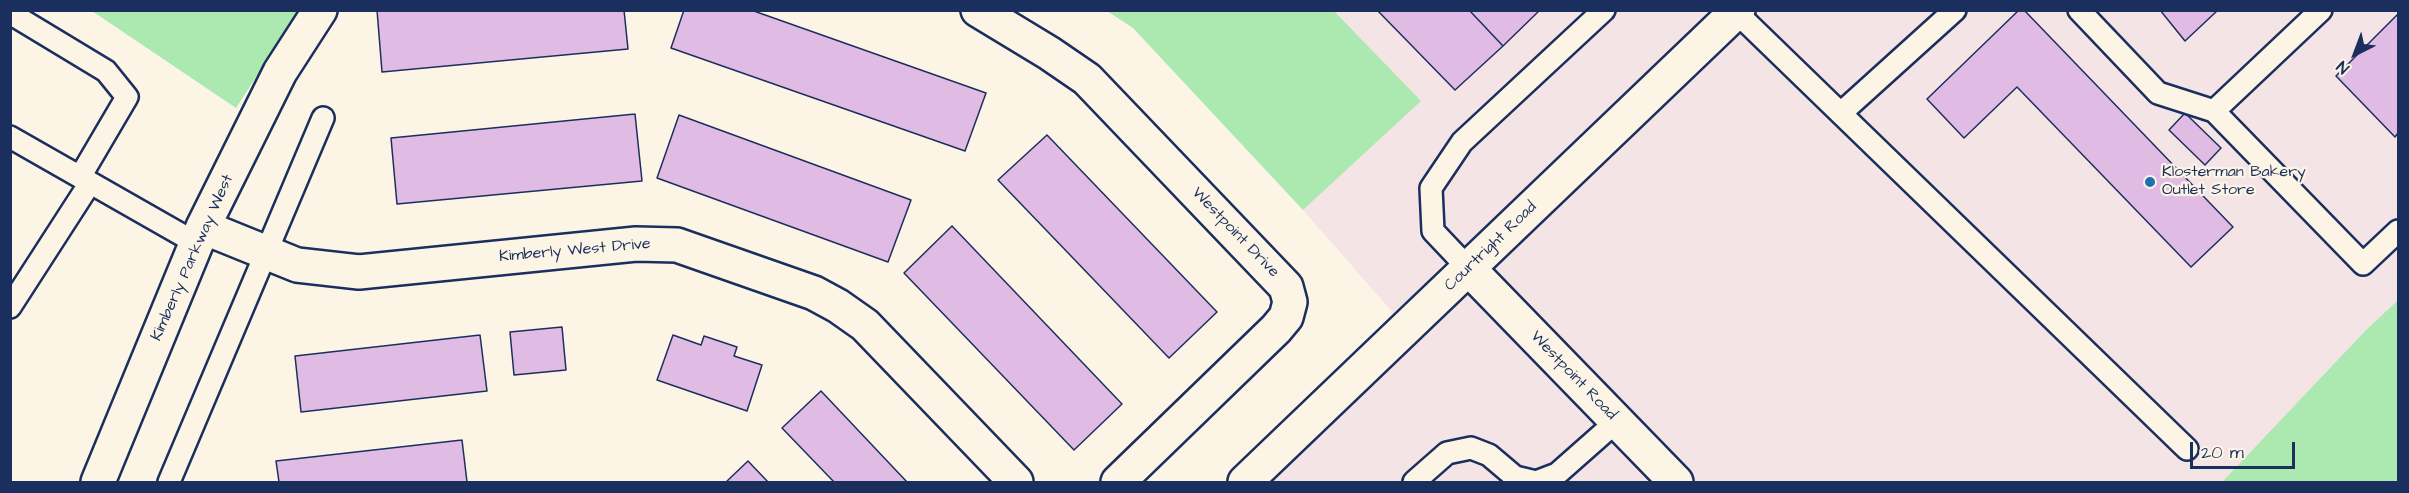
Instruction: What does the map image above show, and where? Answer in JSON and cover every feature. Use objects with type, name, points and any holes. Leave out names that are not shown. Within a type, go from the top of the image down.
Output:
[{"type":"street","name":"Kimberly Parkway West","points":[[98,483],[200,235],[280,72],[320,10]]},
{"type":"street","name":"Westpoint Drive","points":[[978,10],[1086,79],[1286,287],[1290,302],[1286,318],[1276,330],[1118,483]]},
{"type":"street","name":"Courtright Road","points":[[1245,483],[1737,11]]},
{"type":"street","name":"Kimberly West Drive","points":[[200,235],[268,253],[297,265],[359,272],[636,244],[677,245],[814,293],[865,325],[1016,483]]},
{"type":"street","name":"Westpoint Road","points":[[1469,269],[1676,483]]},
{"type":"lane","points":[[1469,269],[1433,231],[1431,188],[1462,142],[1604,10]]},
{"type":"lane","points":[[1841,113],[1955,10]]},
{"type":"lane","points":[[2079,10],[2158,93],[2214,111],[2363,264],[2398,231]]},
{"type":"lane","points":[[2214,111],[2321,10]]},
{"type":"lane","points":[[1737,11],[2187,449]]},
{"type":"lane","points":[[10,13],[106,71],[127,97],[85,180],[10,308]]},
{"type":"lane","points":[[169,483],[268,253],[323,118]]},
{"type":"lane","points":[[10,137],[85,180],[200,235]]},
{"type":"lane","points":[[1414,483],[1447,453],[1471,448],[1489,455],[1515,477],[1536,482],[1557,474],[1617,421]]},
{"type":"shaded area","points":[[1334,11],[2398,11],[2398,300],[2365,331],[2222,482],[1251,482],[1409,331],[1303,210],[1420,101]]},
{"type":"green space","points":[[92,11],[299,11],[236,108]]},
{"type":"green space","points":[[1107,11],[1334,11],[1421,101],[1303,210],[1133,28]]},
{"type":"green space","points":[[2398,300],[2398,482],[2222,482],[2365,331]]},
{"type":"building","points":[[377,10],[624,10],[628,49],[382,72]]},
{"type":"building","points":[[684,10],[751,10],[986,93],[965,151],[671,48]]},
{"type":"building","points":[[1377,10],[1469,10],[1503,46],[1455,90]]},
{"type":"building","points":[[1469,10],[1540,10],[1503,46]]},
{"type":"building","name":"Klosterman Bakery Outlet Store","points":[[2019,10],[2024,10],[2233,227],[2191,267],[2017,87],[1964,138],[1927,99]]},
{"type":"building","points":[[2160,10],[2218,10],[2185,41]]},
{"type":"building","points":[[2398,14],[2398,133],[2395,137],[2336,76]]},
{"type":"building","points":[[2185,113],[2221,148],[2205,165],[2169,130]]},
{"type":"building","points":[[635,114],[642,181],[397,204],[391,138]]},
{"type":"building","points":[[679,115],[911,200],[888,262],[657,178]]},
{"type":"building","points":[[1047,135],[1217,312],[1169,358],[998,180]]},
{"type":"building","points":[[952,226],[1122,404],[1074,450],[904,273]]},
{"type":"building","points":[[562,327],[566,370],[514,375],[510,332]]},
{"type":"building","points":[[480,335],[487,391],[301,412],[295,356]]},
{"type":"building","points":[[673,335],[701,345],[704,336],[737,347],[734,356],[762,365],[747,411],[657,380]]},
{"type":"building","points":[[821,391],[907,482],[834,482],[782,428]]},
{"type":"building","points":[[462,440],[467,482],[279,482],[276,461]]},
{"type":"building","points":[[748,461],[768,482],[726,482]]},
{"type":"place","name":"Klosterman Bakery Outlet Store","points":[[2150,182]]}]
